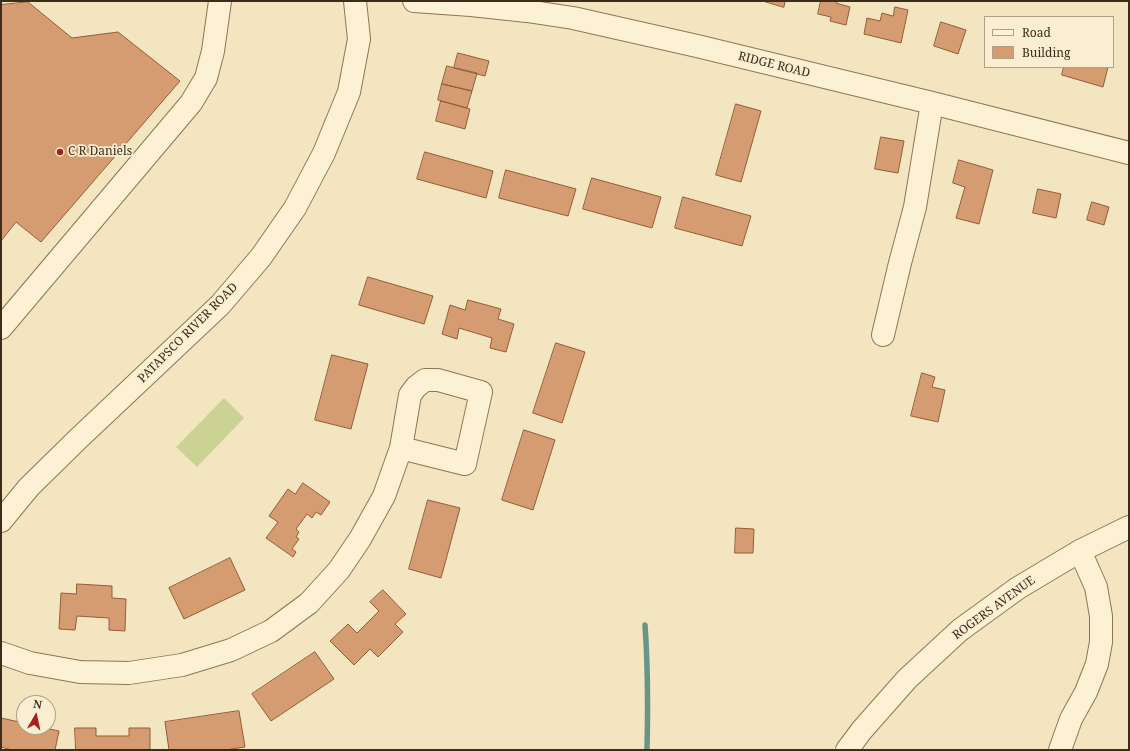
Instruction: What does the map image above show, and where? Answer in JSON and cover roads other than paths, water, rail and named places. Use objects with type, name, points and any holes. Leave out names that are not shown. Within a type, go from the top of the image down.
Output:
[{"type":"street","points":[[1,328],[191,103],[206,78],[213,51],[220,1]]},
{"type":"street","name":"PATAPSCO RIVER ROAD","points":[[1,521],[29,486],[220,304],[262,257],[295,208],[324,153],[349,92],[359,39],[355,1]]},
{"type":"street","name":"RIDGE ROAD","points":[[414,1],[471,5],[573,18],[697,46],[932,103],[1129,153]]},
{"type":"street","points":[[883,335],[915,207],[932,103]]},
{"type":"street","points":[[1,653],[30,663],[80,672],[129,673],[182,665],[231,650],[271,631],[309,603],[339,570],[360,539],[384,496],[400,448]]},
{"type":"street","name":"ROGERS AVENUE","points":[[847,750],[862,730],[906,679],[960,630],[1018,588],[1080,551],[1129,527]]},
{"type":"street","points":[[1060,750],[1071,719],[1086,692],[1097,664],[1100,642],[1101,616],[1096,587],[1080,551]]},
{"type":"waterway","points":[[645,625],[648,688],[647,750]]},
{"type":"place","name":"C R Daniels","points":[[60,152]]}]
